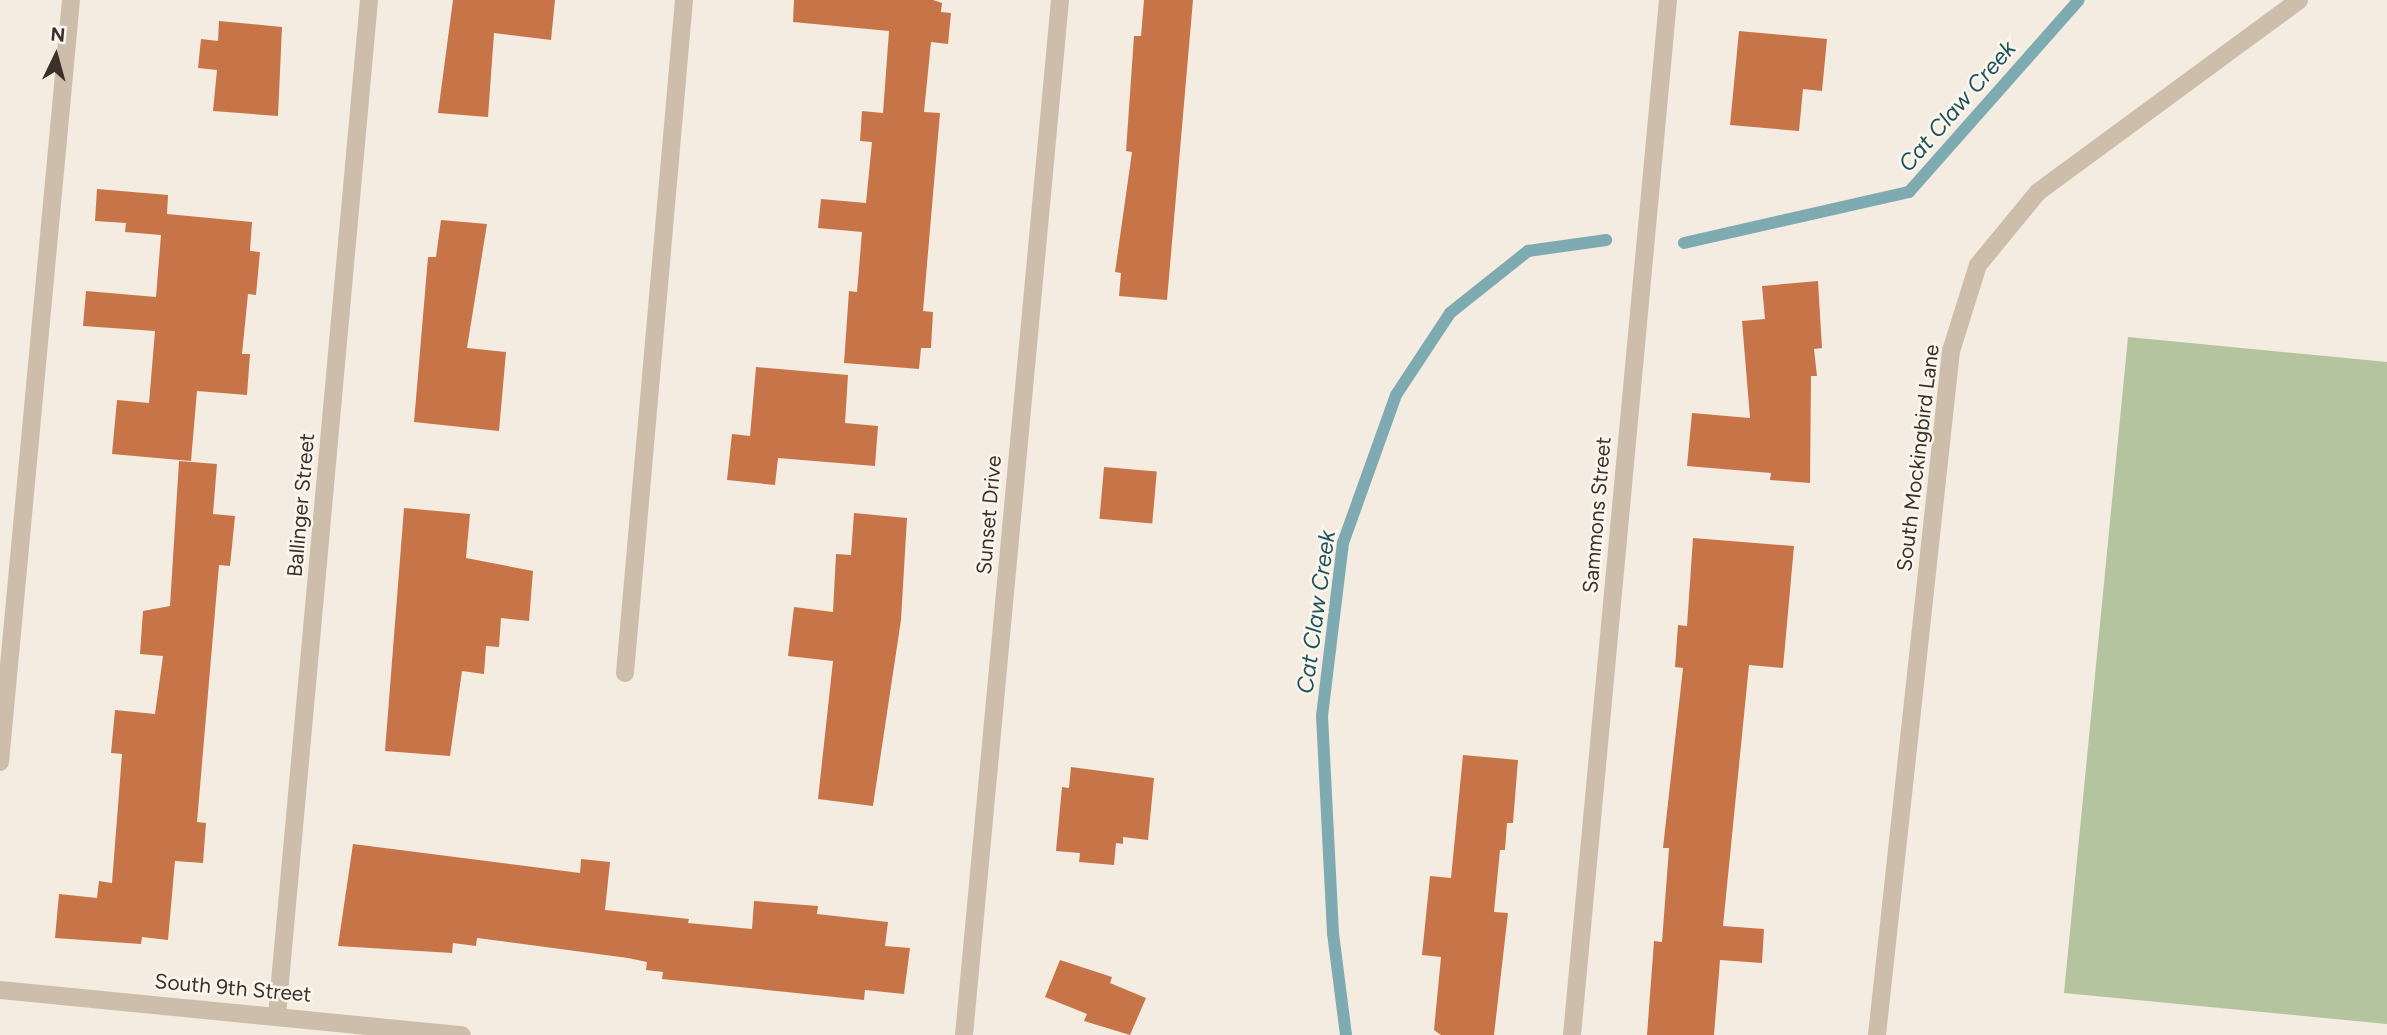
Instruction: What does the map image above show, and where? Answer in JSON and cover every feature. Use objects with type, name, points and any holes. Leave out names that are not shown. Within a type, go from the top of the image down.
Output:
[{"type":"street","points":[[0,762],[71,0]]},
{"type":"street","name":"Ballinger Street","points":[[277,1014],[369,0]]},
{"type":"street","points":[[625,673],[684,0]]},
{"type":"street","name":"Sunset Drive","points":[[964,1035],[1060,0]]},
{"type":"street","name":"Sammons Street","points":[[1572,1035],[1668,0]]},
{"type":"street","name":"South Mockingbird Lane","points":[[1877,1035],[1951,351],[1978,265],[2038,192],[2299,0]]},
{"type":"street","name":"South 9th Street","points":[[0,990],[277,1014],[462,1035]]},
{"type":"green space","points":[[2128,337],[2387,362],[2387,1024],[2064,993]]},
{"type":"building","points":[[453,0],[555,0],[551,40],[494,33],[488,117],[438,113]]},
{"type":"building","points":[[794,0],[933,0],[942,3],[941,12],[951,13],[948,44],[931,42],[924,112],[940,113],[923,311],[933,312],[931,348],[921,348],[919,369],[844,363],[849,291],[857,292],[862,232],[818,228],[821,199],[866,203],[872,142],[860,141],[862,111],[883,113],[889,31],[793,22]]},
{"type":"building","points":[[1144,0],[1193,0],[1167,300],[1119,296],[1121,273],[1115,272],[1132,152],[1126,151],[1134,36],[1141,36]]},
{"type":"building","points":[[219,21],[282,27],[278,116],[213,111],[217,70],[198,68],[201,39],[218,41]]},
{"type":"building","points":[[1739,31],[1827,39],[1822,91],[1803,89],[1799,131],[1730,125]]},
{"type":"building","points":[[97,189],[168,195],[167,214],[252,222],[250,251],[260,252],[256,295],[248,294],[242,354],[250,354],[247,395],[197,391],[191,461],[112,454],[117,400],[149,403],[155,331],[83,326],[86,291],[156,297],[161,235],[125,232],[126,223],[95,221]]},
{"type":"building","points":[[441,220],[487,224],[467,348],[506,352],[499,431],[414,422],[428,257],[436,257]]},
{"type":"building","points":[[1818,281],[1822,348],[1814,349],[1817,376],[1811,376],[1810,483],[1770,480],[1771,473],[1687,466],[1692,413],[1750,418],[1742,321],[1765,319],[1762,286]]},
{"type":"building","points":[[756,367],[848,375],[845,423],[878,426],[875,466],[778,458],[775,485],[727,480],[732,434],[750,436]]},
{"type":"building","points":[[179,461],[217,464],[213,514],[235,516],[230,566],[219,565],[197,822],[206,823],[203,863],[175,861],[168,940],[142,937],[141,944],[55,938],[59,894],[97,898],[99,881],[112,883],[122,754],[111,753],[115,710],[155,714],[163,656],[140,654],[143,611],[170,606]]},
{"type":"building","points":[[1104,467],[1157,472],[1152,523],[1099,519]]},
{"type":"building","points":[[404,508],[470,514],[466,558],[533,571],[529,621],[501,618],[499,647],[486,646],[484,674],[462,671],[450,756],[385,751]]},
{"type":"building","points":[[854,513],[907,518],[901,620],[873,806],[818,799],[833,661],[788,656],[794,607],[833,612],[836,554],[851,555]]},
{"type":"building","points":[[1693,538],[1794,546],[1783,668],[1749,665],[1723,926],[1764,929],[1762,963],[1720,960],[1714,1035],[1647,1035],[1654,941],[1662,942],[1669,848],[1663,848],[1683,668],[1675,667],[1678,625],[1687,626]]},
{"type":"building","points":[[1463,755],[1518,760],[1513,823],[1507,823],[1505,850],[1500,850],[1494,912],[1508,913],[1494,1035],[1441,1035],[1434,1030],[1441,957],[1422,955],[1430,876],[1451,878]]},
{"type":"building","points":[[1071,767],[1154,778],[1148,840],[1123,837],[1123,844],[1116,843],[1114,865],[1079,862],[1080,853],[1056,851],[1062,787],[1069,788]]},
{"type":"building","points":[[353,844],[580,873],[581,859],[610,862],[605,910],[689,919],[688,923],[752,929],[754,901],[818,906],[817,914],[888,922],[885,946],[910,948],[904,994],[865,990],[864,1000],[662,979],[663,972],[646,970],[647,962],[477,938],[476,946],[453,943],[452,953],[338,946]]},
{"type":"building","points":[[1060,960],[1112,977],[1110,983],[1146,998],[1130,1035],[1084,1021],[1087,1014],[1045,997]]},
{"type":"waterway","name":"Cat Claw Creek","points":[[1684,243],[1909,192],[2079,0]]},
{"type":"waterway","name":"Cat Claw Creek","points":[[1346,1035],[1333,933],[1322,716],[1343,543],[1396,395],[1450,313],[1528,251],[1606,240]]}]
